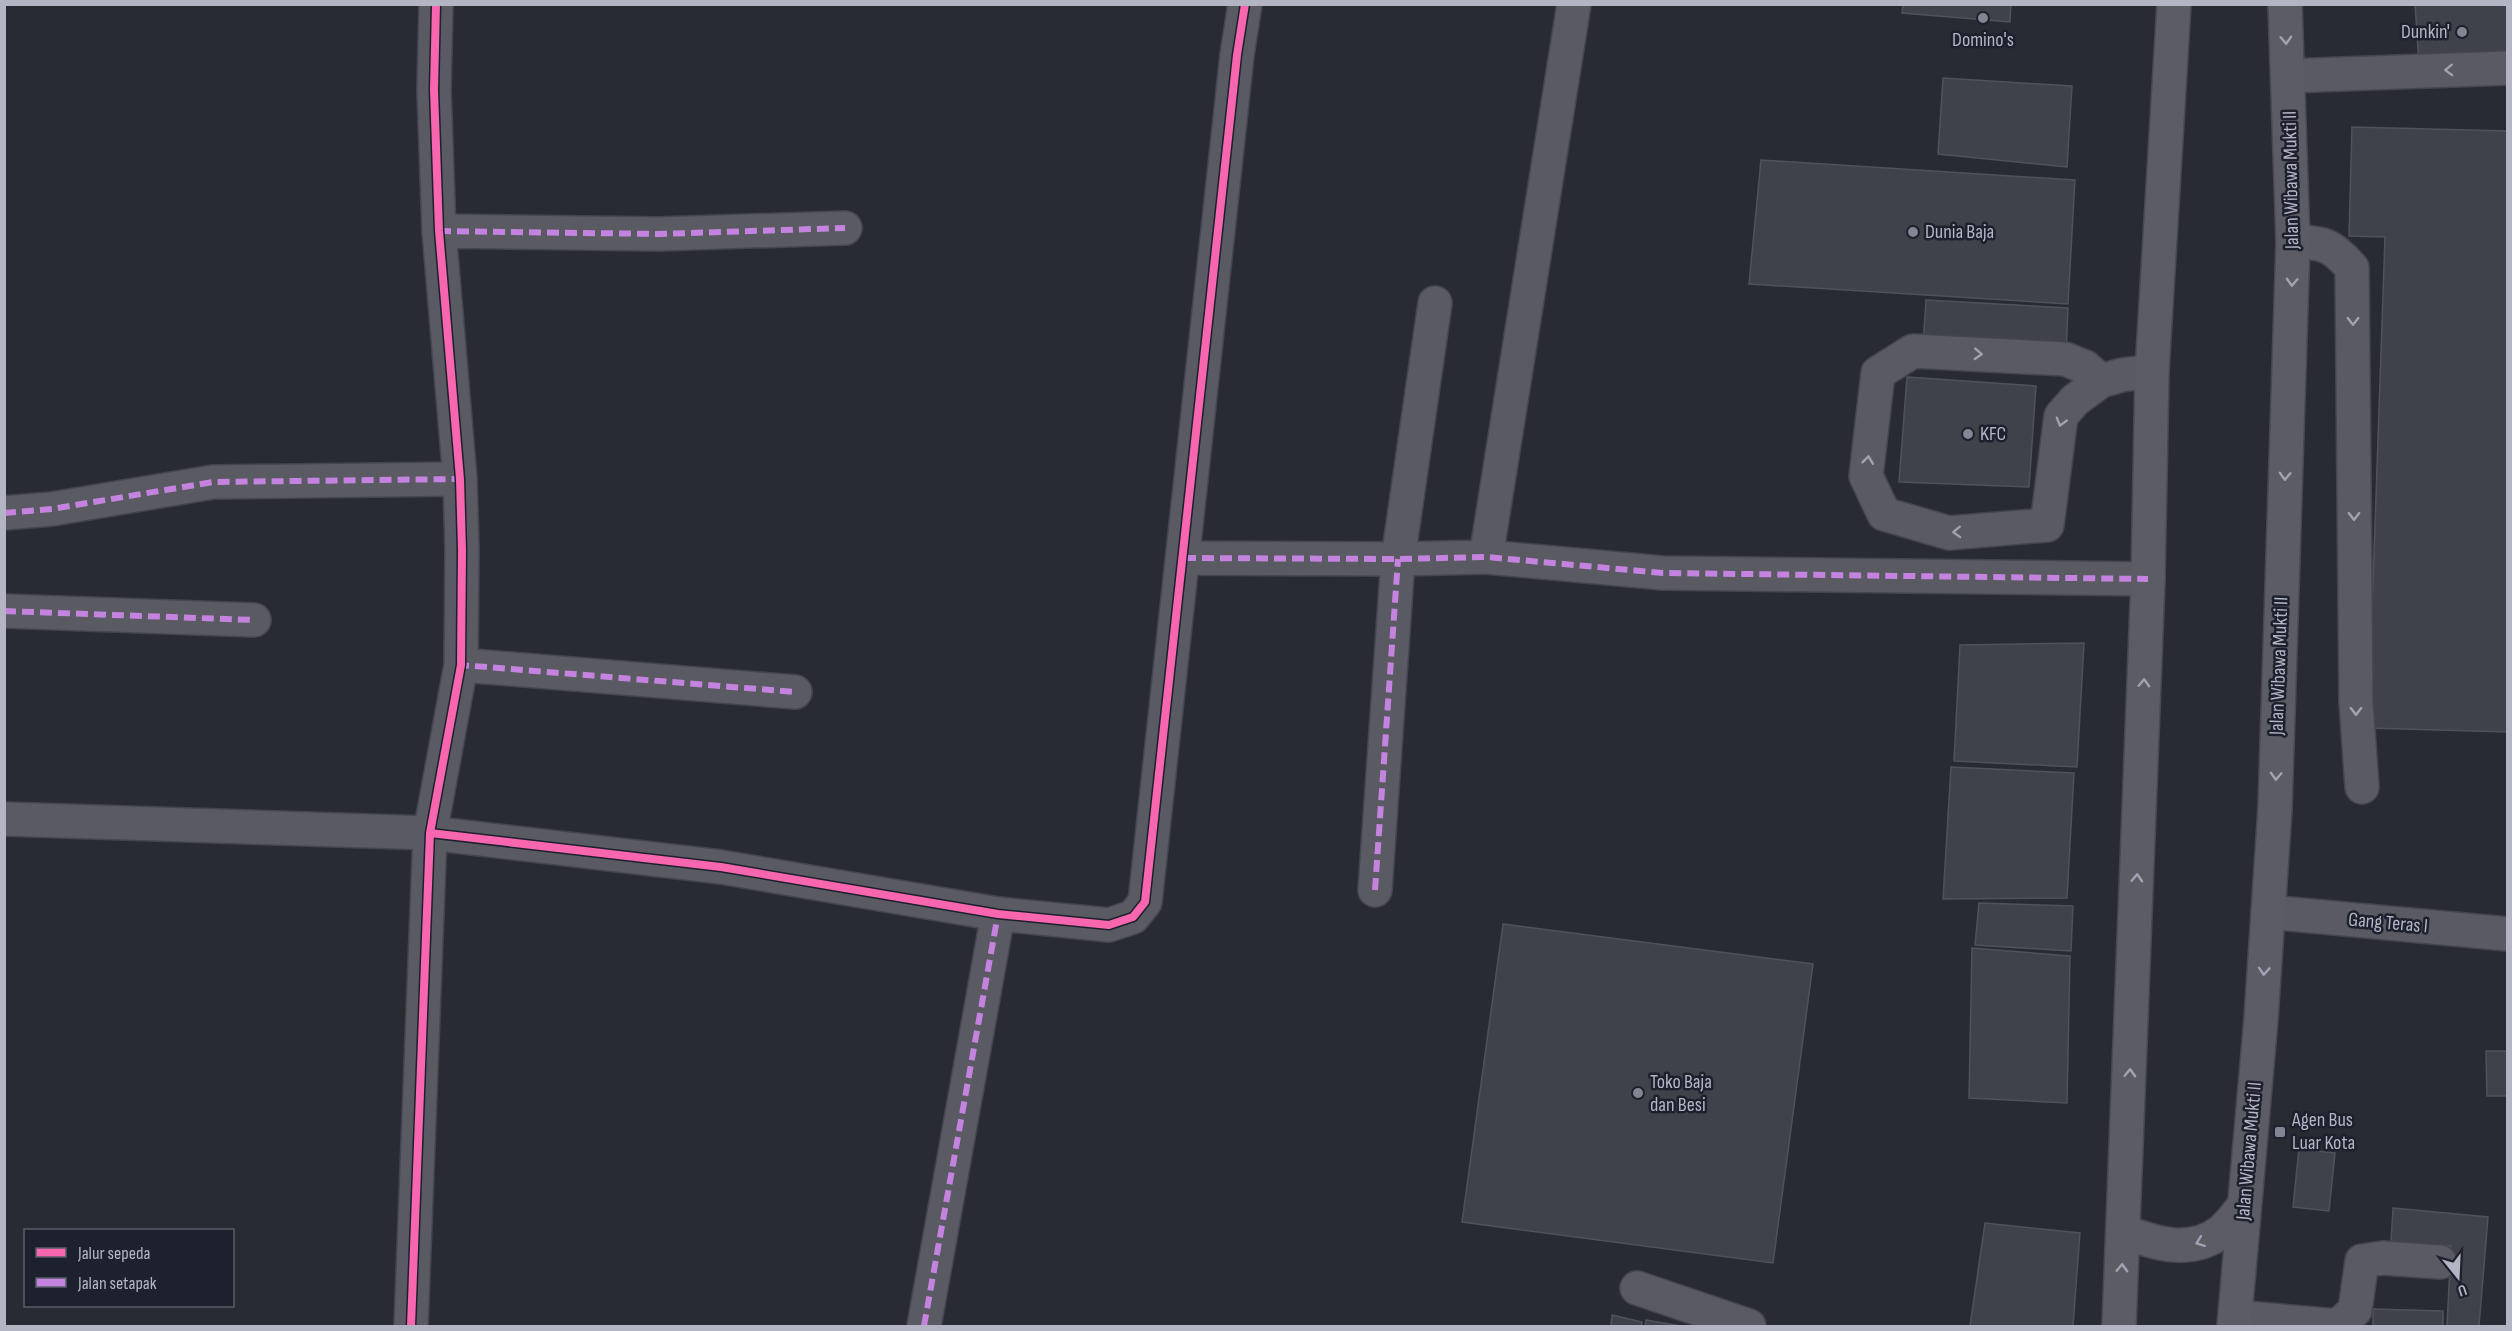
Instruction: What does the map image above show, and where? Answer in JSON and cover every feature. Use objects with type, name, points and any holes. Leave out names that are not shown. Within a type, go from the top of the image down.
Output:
[{"type":"main road","points":[[2119,1326],[2148,579],[2151,371],[2174,4]]},
{"type":"main road","name":"Jalan Wibawa Mukti II","points":[[2234,1322],[2261,1019],[2276,797],[2293,242],[2285,4]]},
{"type":"main road","points":[[2123,1231],[2156,1244],[2196,1245],[2222,1231],[2244,1206]]},
{"type":"street","points":[[411,1326],[430,833],[461,665],[460,479],[439,231],[434,90],[436,4]]},
{"type":"street","points":[[4,819],[430,833],[721,867],[998,914],[1109,925],[1133,917],[1145,902],[1237,55],[1245,4]]},
{"type":"street","points":[[1486,556],[1574,4]]},
{"type":"street","points":[[2288,76],[2508,68]]},
{"type":"street","points":[[439,231],[659,234],[845,228]]},
{"type":"street","points":[[2293,242],[2314,242],[2336,250],[2352,268],[2356,702],[2362,787]]},
{"type":"street","points":[[1375,890],[1398,559],[1435,303]]},
{"type":"street","points":[[2100,381],[2085,367],[2065,359],[1913,351],[1878,373],[1866,476],[1884,514],[1949,533],[2047,525],[2061,416],[2075,400],[2100,381],[2151,371]]},
{"type":"street","points":[[4,513],[52,509],[213,483],[460,479]]},
{"type":"street","points":[[1184,558],[1398,559],[1486,556],[1663,573],[2148,579]]},
{"type":"street","points":[[4,611],[254,620]]},
{"type":"street","points":[[461,665],[795,692]]},
{"type":"street","name":"Gang Teras I","points":[[2268,912],[2508,934]]},
{"type":"street","points":[[924,1326],[998,914]]},
{"type":"street","points":[[2234,1322],[2338,1326],[2355,1310],[2362,1261],[2383,1258],[2440,1262]]},
{"type":"street","points":[[1637,1288],[1749,1326]]},
{"type":"building","name":"Domino's","points":[[1903,4],[2011,4],[2010,22],[1902,13]]},
{"type":"building","name":"Dunkin'","points":[[2415,4],[2508,4],[2508,59],[2419,64]]},
{"type":"building","points":[[1943,78],[2072,86],[2067,167],[1938,154]]},
{"type":"building","points":[[2352,127],[2508,131],[2508,732],[2368,728],[2385,237],[2349,236]]},
{"type":"building","name":"Dunia Baja","points":[[1761,160],[2075,180],[2068,304],[1749,284]]},
{"type":"building","points":[[1926,300],[2068,308],[2066,355],[1923,346]]},
{"type":"building","name":"KFC","points":[[1907,377],[2036,386],[2029,487],[1899,482]]},
{"type":"building","points":[[2084,643],[2077,767],[1954,761],[1960,645]]},
{"type":"building","points":[[1951,767],[2074,773],[2067,898],[1943,899]]},
{"type":"building","points":[[1979,903],[2073,906],[2071,951],[1975,945]]},
{"type":"building","name":"Toko Baja dan Besi","points":[[1503,924],[1813,964],[1773,1263],[1462,1222]]},
{"type":"building","points":[[1972,948],[2070,956],[2067,1103],[1969,1098]]},
{"type":"building","points":[[2486,1051],[2508,1051],[2508,1096],[2487,1096]]},
{"type":"building","points":[[2299,1149],[2335,1153],[2329,1211],[2293,1207]]},
{"type":"building","points":[[2393,1208],[2488,1217],[2479,1326],[2447,1326],[2451,1246],[2391,1242]]},
{"type":"building","points":[[1985,1223],[2080,1233],[2073,1326],[1970,1326]]},
{"type":"building","points":[[2373,1309],[2443,1311],[2443,1326],[2373,1326]]},
{"type":"building","points":[[1612,1315],[1642,1322],[1641,1326],[1611,1326]]},
{"type":"building","points":[[1646,1320],[1681,1326],[1645,1326]]},
{"type":"marked path","points":[[439,231],[659,234],[845,228]]},
{"type":"marked path","points":[[4,513],[52,509],[213,482],[460,479]]},
{"type":"marked path","points":[[1184,558],[1486,557],[1663,573],[2148,579]]},
{"type":"marked path","points":[[1375,890],[1398,559]]},
{"type":"marked path","points":[[4,611],[254,620]]},
{"type":"marked path","points":[[461,661],[461,665],[795,692]]},
{"type":"marked path","points":[[924,1326],[998,914]]},
{"type":"cycle path","points":[[411,1326],[430,833],[461,665],[460,479],[439,231],[434,90],[436,4]]},
{"type":"cycle path","points":[[430,833],[721,867],[998,914],[1109,925],[1133,917],[1145,902],[1237,55],[1245,4]]},
{"type":"place","name":"Domino's","points":[[1983,18]]},
{"type":"place","name":"Dunkin'","points":[[2462,32]]},
{"type":"place","name":"Dunia Baja","points":[[1913,232]]},
{"type":"place","name":"KFC","points":[[1968,434]]},
{"type":"place","name":"Toko Baja dan Besi","points":[[1638,1093]]},
{"type":"place","name":"Agen Bus Luar Kota","points":[[2280,1132]]}]
